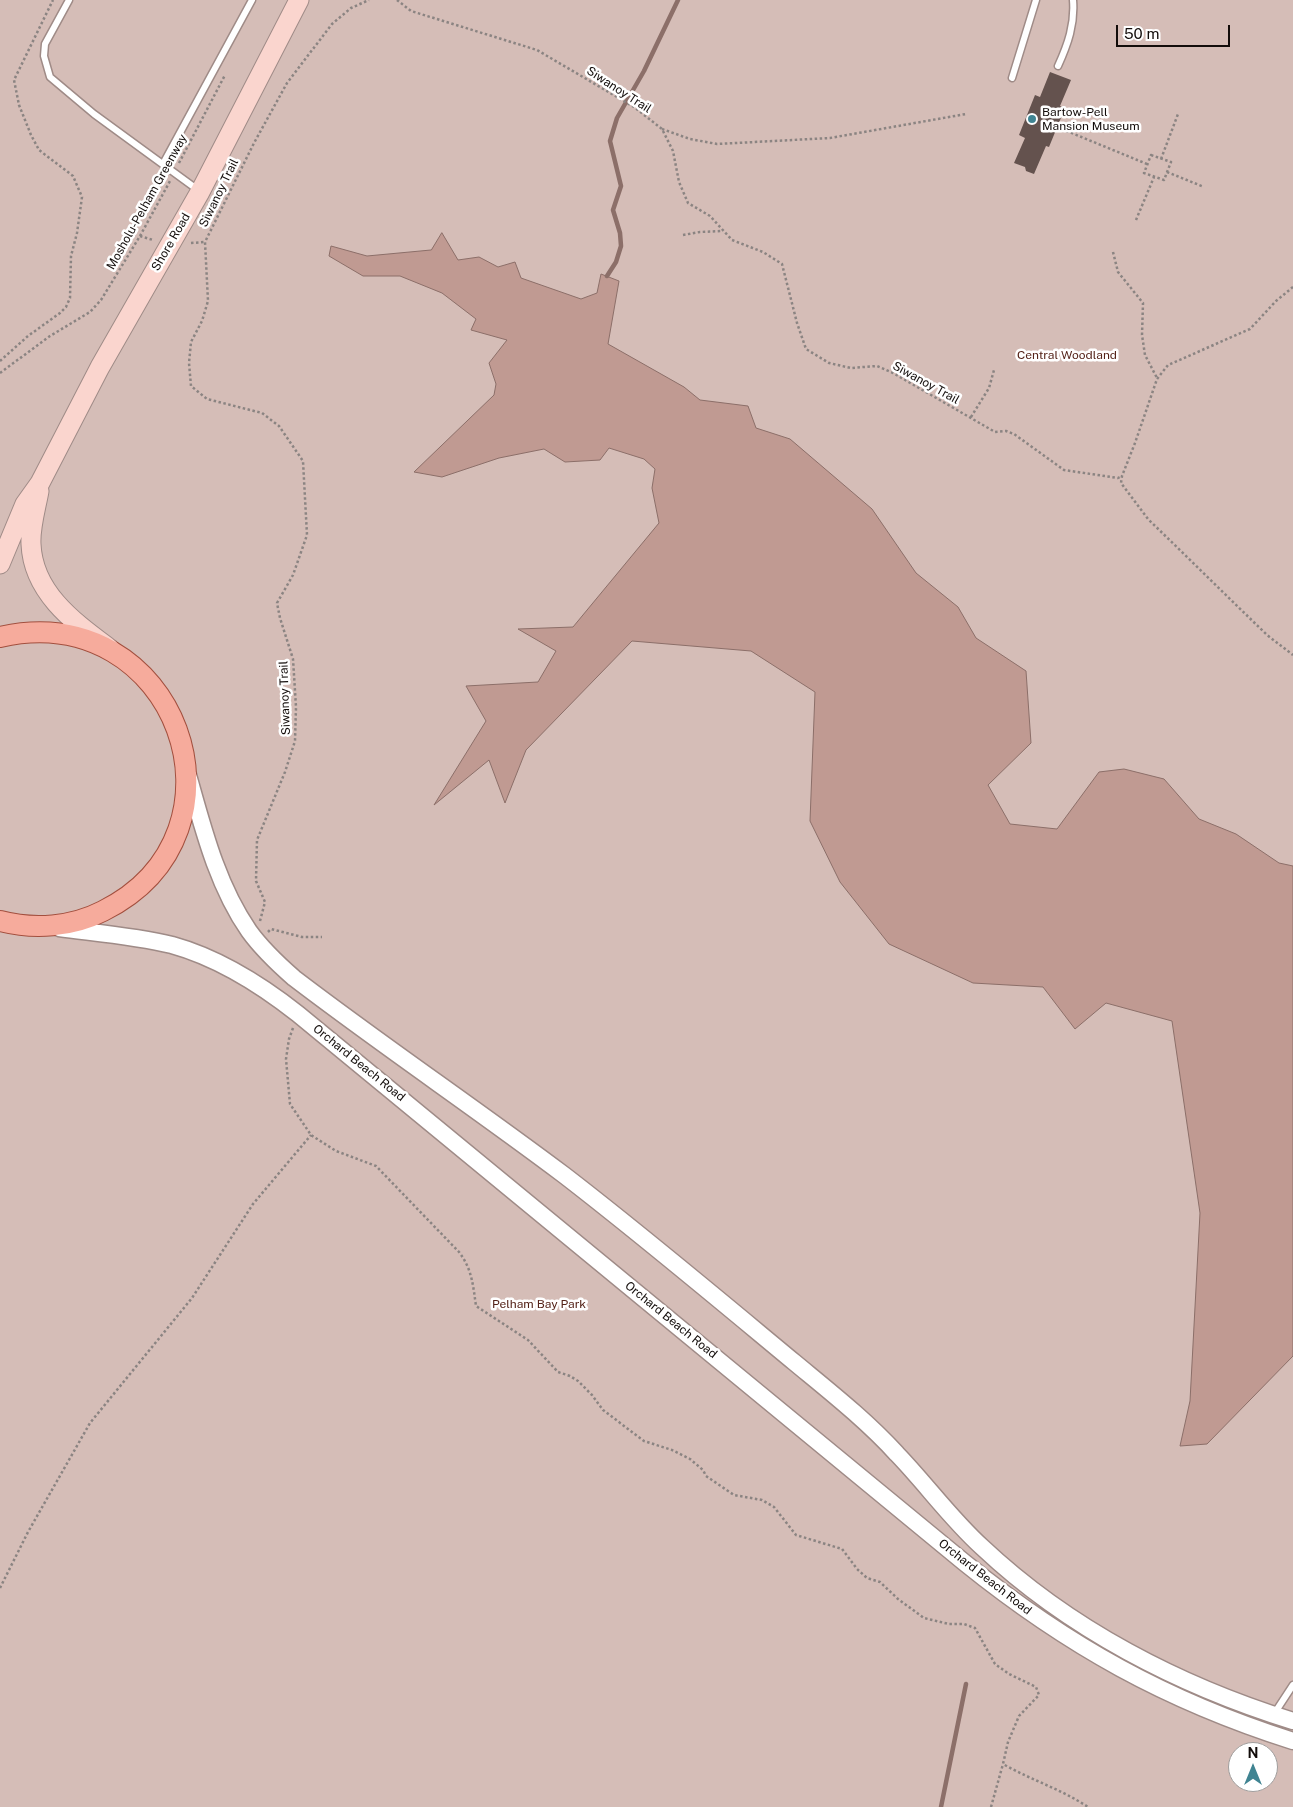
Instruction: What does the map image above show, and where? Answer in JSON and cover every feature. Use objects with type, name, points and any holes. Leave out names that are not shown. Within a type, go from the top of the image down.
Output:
[{"type":"main road","name":"Shore Road","points":[[0,564],[25,504],[40,483],[100,367],[200,192],[299,0]]},
{"type":"main road","name":"Shore Road","points":[[40,483],[31,534],[34,567],[51,598],[64,612],[116,654]]},
{"type":"main road","points":[[0,637],[25,632],[59,633],[92,642],[129,662],[150,682],[170,711],[181,741],[186,769],[185,796],[179,824],[168,850],[153,872],[134,892],[104,911],[72,922],[0,929]]},
{"type":"main road","points":[[0,921],[37,926]]},
{"type":"street","name":"Orchard Beach Road","points":[[186,769],[218,870],[240,917],[255,938],[294,978],[594,1198],[817,1382],[875,1432],[895,1452],[980,1546],[1028,1586],[1079,1622],[1140,1657],[1220,1695],[1293,1721]]},
{"type":"street","name":"Orchard Beach Road","points":[[37,926],[151,940],[212,959],[249,978],[298,1014],[950,1551],[1019,1605],[1101,1659],[1150,1685],[1215,1714],[1293,1741]]},
{"type":"lane","points":[[69,0],[45,44],[44,56],[50,77],[94,114],[200,192]]},
{"type":"lane","points":[[163,164],[252,0]]},
{"type":"lane","points":[[1012,78],[1036,0]]},
{"type":"lane","points":[[1058,66],[1073,23],[1073,0]]},
{"type":"lane","points":[[1273,1715],[1293,1685]]},
{"type":"path","points":[[0,361],[28,336],[66,308],[70,298],[71,256],[79,226],[82,197],[73,176],[40,150],[19,105],[14,80],[53,0]]},
{"type":"path","name":"Siwanoy Trail","points":[[255,938],[265,902],[256,881],[257,840],[285,772],[295,741],[294,659],[277,603],[292,575],[307,535],[303,461],[279,426],[262,414],[206,399],[191,386],[189,363],[191,342],[202,321],[208,301],[205,242],[254,143],[287,83],[332,24],[351,8],[369,0]]},
{"type":"path","name":"Siwanoy Trail","points":[[397,0],[411,11],[489,37],[537,50],[617,96],[662,130],[673,151],[679,182],[688,203],[710,216],[732,240],[763,252],[782,264],[796,323],[806,349],[829,363],[851,368],[877,366],[894,373],[995,432],[1006,431],[1014,434],[1064,470],[1118,478],[1122,476]]},
{"type":"path","name":"Mosholu-Pelham Greenway","points":[[0,373],[50,336],[90,312],[101,300],[140,236],[229,68]]},
{"type":"path","points":[[662,130],[690,139],[717,144],[830,138],[966,114]]},
{"type":"path","points":[[1161,159],[1178,114]]},
{"type":"path","points":[[1058,127],[1147,164]]},
{"type":"path","points":[[1150,155],[1171,162],[1164,180],[1144,173],[1147,164],[1150,155]]},
{"type":"path","points":[[1167,172],[1204,187]]},
{"type":"path","points":[[1136,220],[1154,177]]},
{"type":"path","points":[[683,235],[722,231]]},
{"type":"path","points":[[1113,252],[1118,272],[1144,303],[1143,342],[1145,355],[1157,379]]},
{"type":"path","points":[[1293,287],[1276,301],[1250,329],[1168,365],[1157,379],[1121,483],[1148,519],[1267,635],[1293,655]]},
{"type":"path","points":[[971,418],[989,388],[994,370]]},
{"type":"path","points":[[255,938],[262,938],[270,929],[302,937],[322,938]]},
{"type":"path","points":[[298,1014],[289,1040],[286,1059],[290,1104],[311,1135],[336,1151],[376,1166],[406,1196],[467,1263],[472,1276],[476,1306],[528,1340],[558,1372],[578,1381],[592,1395],[602,1410],[644,1441],[672,1450],[690,1459],[703,1470],[706,1476],[734,1495],[762,1500],[774,1507],[796,1535],[842,1549],[857,1569],[867,1578],[880,1582],[898,1599],[924,1618],[948,1624],[964,1624],[976,1628],[995,1664],[1009,1674],[1036,1687],[1039,1695],[1019,1716],[1008,1742],[991,1807]]},
{"type":"path","points":[[0,1588],[28,1532],[90,1423],[192,1298],[253,1204],[311,1135]]},
{"type":"path","points":[[1003,1764],[1054,1787],[1088,1807]]},
{"type":"green space","name":"Pelham Bay Park","points":[[0,0],[1293,0],[1293,1807],[0,1807]]},
{"type":"shaded area","points":[[442,233],[458,260],[479,257],[498,267],[515,262],[521,278],[581,299],[597,293],[601,274],[619,281],[608,344],[684,387],[700,400],[748,406],[756,428],[790,439],[872,509],[916,573],[958,607],[976,638],[1026,671],[1031,743],[988,785],[1010,824],[1057,829],[1099,772],[1124,769],[1164,779],[1199,819],[1236,834],[1279,863],[1293,866],[1293,1356],[1207,1444],[1180,1446],[1190,1401],[1200,1213],[1172,1021],[1106,1003],[1075,1029],[1043,987],[973,983],[889,944],[840,882],[810,821],[815,692],[751,651],[632,641],[526,750],[505,803],[489,760],[434,805],[486,721],[466,686],[538,682],[556,651],[518,629],[573,627],[659,523],[652,488],[655,469],[644,459],[609,448],[600,460],[565,462],[544,449],[499,458],[442,477],[414,472],[494,395],[496,384],[489,363],[507,340],[471,330],[476,319],[442,293],[400,276],[363,276],[329,256],[331,246],[367,256],[431,250]]},
{"type":"building","points":[[1050,72],[1071,80],[1060,106],[1065,108],[1049,147],[1046,146],[1034,174],[1026,171],[1025,167],[1014,163],[1025,138],[1019,135],[1035,95],[1040,97]]},
{"type":"waterway","points":[[607,276],[616,262],[621,246],[620,233],[613,210],[621,186],[610,141],[617,118],[644,71],[678,0]]},
{"type":"waterway","points":[[941,1807],[966,1684]]},
{"type":"place","name":"Bartow-Pell Mansion Museum","points":[[1032,119]]},
{"type":"park label","name":"Central Woodland","points":[[1067,355]]}]
